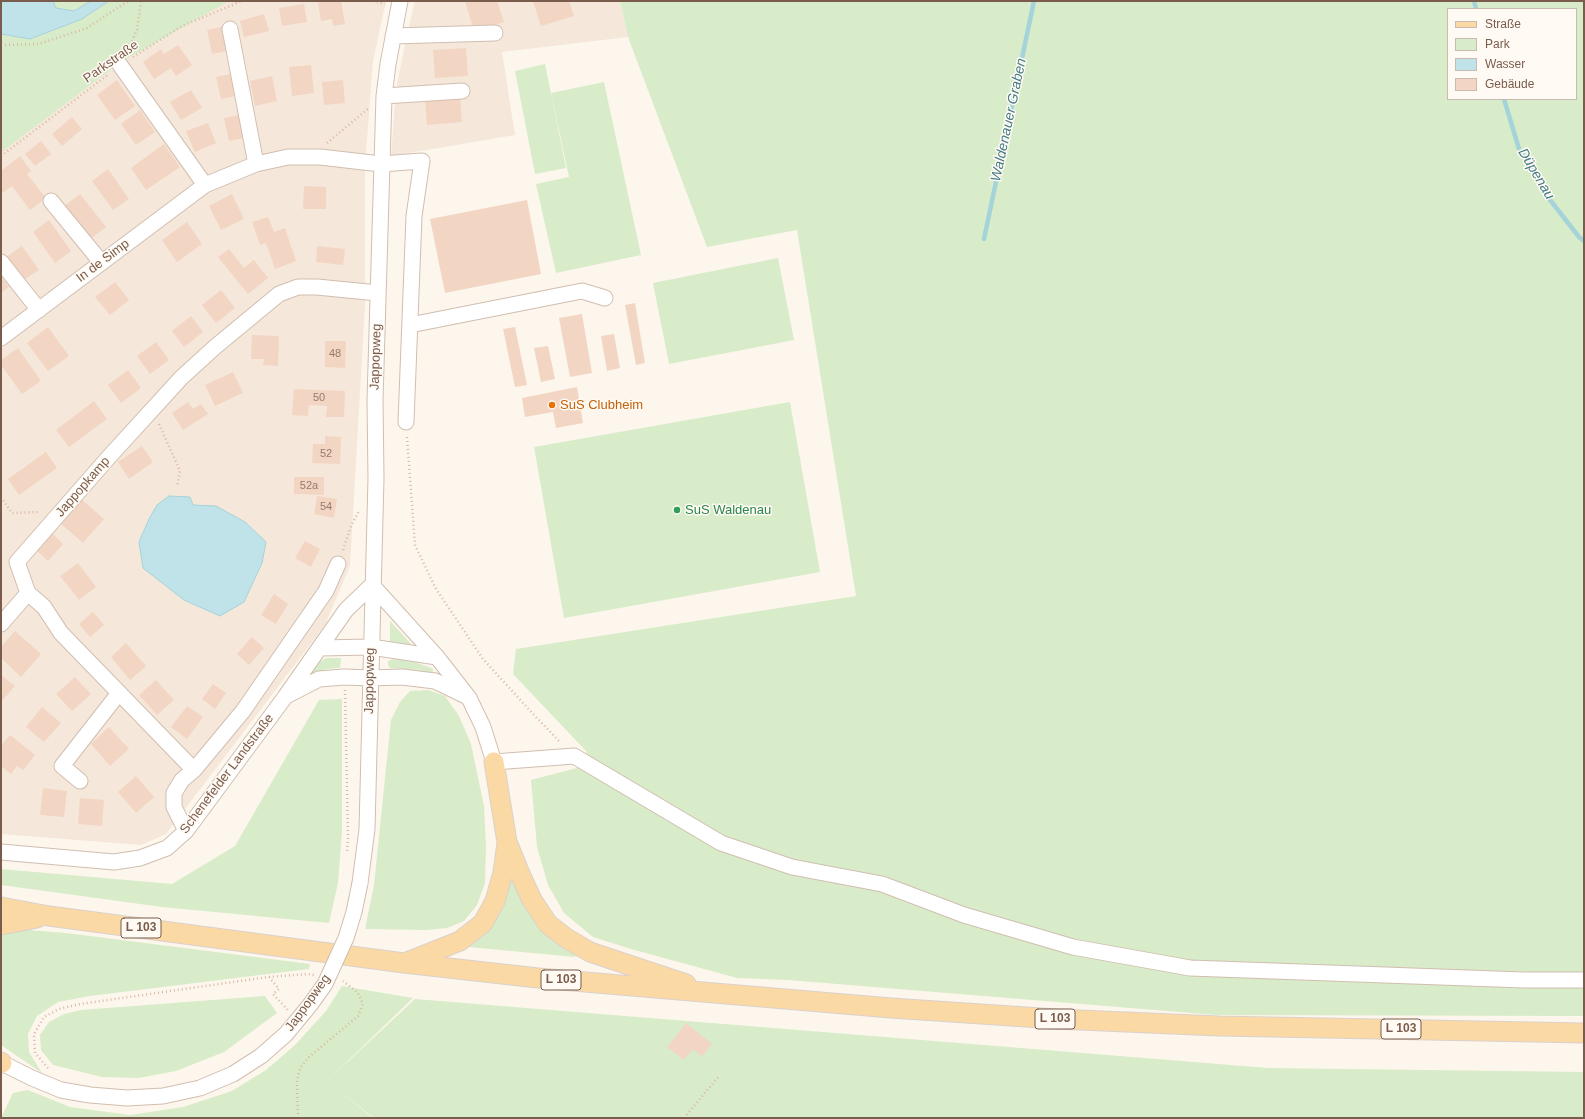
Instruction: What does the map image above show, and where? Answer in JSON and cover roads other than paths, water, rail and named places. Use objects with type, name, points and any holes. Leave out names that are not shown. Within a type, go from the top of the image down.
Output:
[{"type":"main road","points":[[494,762],[507,842],[532,900],[548,924],[566,938],[590,952],[718,995]]},
{"type":"main road","points":[[404,963],[460,942],[483,924],[495,901],[503,873],[507,842]]},
{"type":"main road","name":"L 103","points":[[1,907],[49,916],[404,963],[538,978],[718,995],[1056,1019],[1211,1026],[1584,1033]]},
{"type":"main road","points":[[1,925],[49,916]]},
{"type":"street","name":"Jappopweg","points":[[1,1063],[62,1090],[97,1096],[126,1098],[163,1096],[200,1088],[233,1074],[261,1056],[286,1034],[325,984],[346,938],[354,912],[360,883],[367,829],[372,586],[376,478],[375,400],[384,96],[400,1]]},
{"type":"street","points":[[230,29],[256,164]]},
{"type":"street","points":[[393,36],[495,33]]},
{"type":"street","points":[[120,65],[205,185]]},
{"type":"street","points":[[384,96],[462,91]]},
{"type":"street","name":"In de Simp","points":[[1,338],[205,185],[256,164],[288,157],[320,156],[382,164],[422,161],[414,216],[410,325]]},
{"type":"street","points":[[51,201],[101,262]]},
{"type":"street","points":[[1,262],[39,310]]},
{"type":"street","name":"Jappopkamp","points":[[194,770],[61,634],[44,607],[28,592],[17,562],[108,458],[182,378],[215,347],[279,294],[298,287],[317,287],[378,293]]},
{"type":"street","points":[[406,422],[410,325],[582,292],[605,298]]},
{"type":"street","points":[[186,831],[174,808],[174,793],[182,780],[194,770],[243,711],[326,591],[338,564]]},
{"type":"street","points":[[372,586],[437,657],[469,698],[483,727],[494,762],[574,756],[721,843],[792,867],[882,884],[964,915],[1073,947],[1190,968],[1524,980],[1584,980]]},
{"type":"street","name":"Schenefelder Landstraße","points":[[1,852],[114,862],[140,858],[166,848],[186,831],[285,697],[346,610],[372,586]]},
{"type":"street","points":[[1,624],[28,592]]},
{"type":"street","points":[[320,648],[371,647],[437,657]]},
{"type":"street","name":"Schenefelder Landstraße","points":[[285,697],[318,679],[344,677],[402,677],[435,681],[469,698]]},
{"type":"street","points":[[80,781],[62,766],[119,693]]},
{"type":"water","points":[[1,1],[53,1],[56,8],[74,11],[91,1],[109,1],[82,19],[30,39],[1,34]]},
{"type":"water","points":[[169,496],[190,497],[193,505],[216,506],[245,522],[266,542],[262,563],[244,602],[220,616],[184,600],[143,568],[139,542],[157,505]]},
{"type":"waterway","name":"Waldenauer Graben","points":[[984,239],[1034,1]]},
{"type":"waterway","name":"Düpenau","points":[[1474,1],[1476,8]]},
{"type":"waterway","name":"Düpenau","points":[[1504,100],[1519,149],[1547,196],[1579,237],[1584,241]]},
{"type":"place","name":"SuS Clubheim","points":[[552,405]]},
{"type":"place","name":"SuS Waldenau","points":[[677,510]]}]
